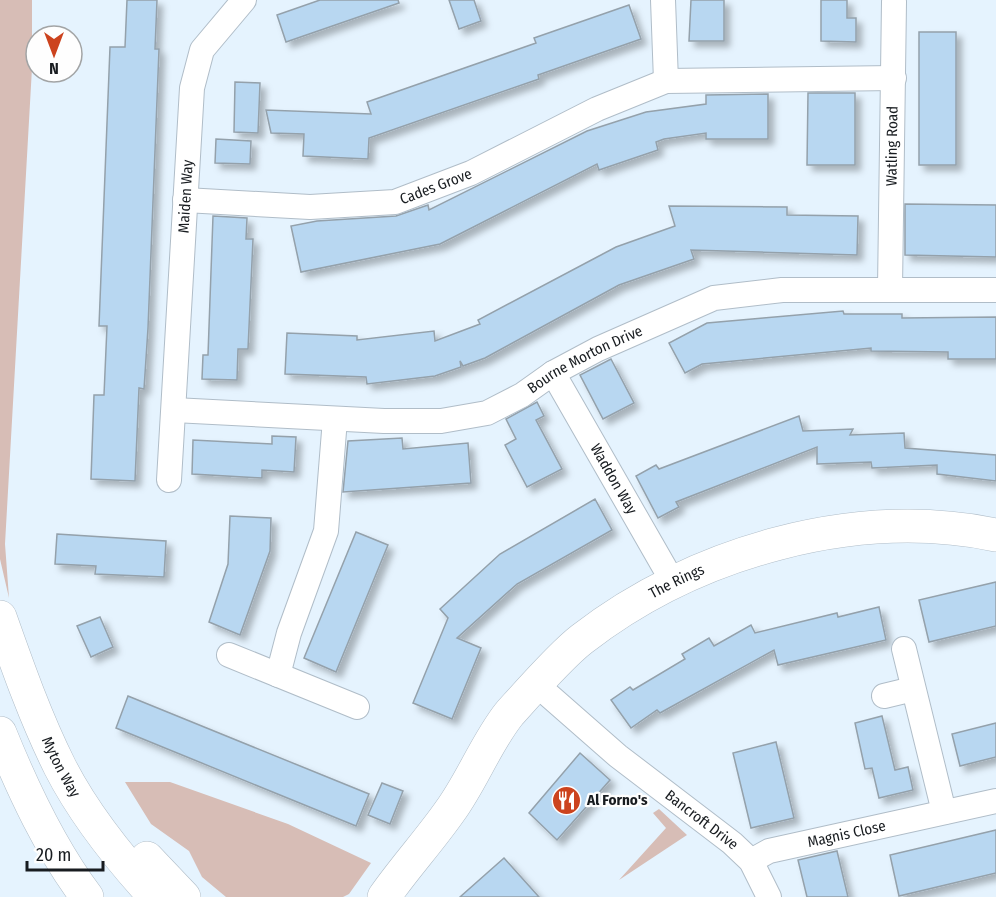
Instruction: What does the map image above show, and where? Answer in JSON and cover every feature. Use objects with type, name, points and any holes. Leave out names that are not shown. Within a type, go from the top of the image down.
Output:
[{"type":"street","name":"Maiden Way","points":[[169,480],[192,88],[202,50],[244,0]]},
{"type":"street","points":[[663,0],[666,81]]},
{"type":"street","name":"Watling Road","points":[[890,288],[894,2]]},
{"type":"street","name":"Cades Grove","points":[[186,200],[310,207],[395,202],[471,173],[597,109],[666,81],[894,78]]},
{"type":"street","name":"Bourne Morton Drive","points":[[174,410],[335,419],[441,421],[487,413],[598,349],[714,298],[782,290],[890,288],[996,290]]},
{"type":"street","name":"Waddon Way","points":[[553,373],[674,584]]},
{"type":"street","points":[[279,675],[289,633],[326,531],[335,419]]},
{"type":"street","name":"The Rings","points":[[410,897],[451,810],[508,716],[581,640],[648,596],[736,554],[822,533],[905,527],[996,535]]},
{"type":"street","name":"Myton Way","points":[[0,617],[28,697],[62,769],[98,825],[156,897]]},
{"type":"street","points":[[904,650],[944,812]]},
{"type":"street","points":[[229,655],[357,707]]},
{"type":"street","name":"Bancroft Drive","points":[[537,685],[618,756],[710,824],[751,861],[769,897]]},
{"type":"street","points":[[884,696],[913,689]]},
{"type":"street","points":[[0,733],[38,818],[71,876],[87,897]]},
{"type":"street","name":"Magnis Close","points":[[751,861],[770,852],[996,801]]},
{"type":"street","name":"The Rings","points":[[384,897],[451,810]]},
{"type":"street","points":[[98,825],[109,873],[126,897]]},
{"type":"street","points":[[98,825],[147,857],[184,897]]},
{"type":"shaded area","points":[[0,0],[32,0],[32,24],[24,24],[24,84],[31,84],[5,544],[9,598],[0,559]]},
{"type":"shaded area","points":[[125,782],[170,782],[288,824],[371,863],[349,894],[343,897],[226,897],[202,877],[189,851],[151,824]]},
{"type":"shaded area","points":[[659,809],[687,835],[619,880],[666,828],[653,813]]},
{"type":"building","points":[[127,0],[157,0],[155,49],[159,49],[148,328],[144,389],[139,388],[135,481],[91,479],[94,395],[104,395],[107,326],[99,326],[110,47],[125,47]]},
{"type":"building","points":[[320,0],[398,0],[399,3],[286,42],[277,15]]},
{"type":"building","points":[[449,0],[474,0],[481,21],[459,29]]},
{"type":"building","points":[[691,0],[724,0],[724,41],[689,41]]},
{"type":"building","points":[[821,0],[847,0],[847,18],[856,18],[856,42],[821,41]]},
{"type":"building","points":[[629,5],[641,39],[538,75],[539,79],[369,138],[368,159],[303,156],[304,134],[271,133],[266,110],[371,114],[367,102],[536,43],[534,38]]},
{"type":"building","points":[[919,32],[956,32],[956,165],[919,165]]},
{"type":"building","points":[[235,82],[260,83],[258,133],[234,132]]},
{"type":"building","points":[[808,93],[855,93],[855,165],[807,165]]},
{"type":"building","points":[[768,94],[768,139],[706,139],[706,133],[664,139],[656,142],[658,150],[599,170],[597,164],[440,244],[301,272],[291,226],[317,221],[396,216],[428,205],[429,210],[587,131],[646,112],[706,104],[706,95]]},
{"type":"building","points":[[216,139],[251,141],[250,164],[215,163]]},
{"type":"building","points":[[905,204],[996,205],[996,257],[905,255]]},
{"type":"building","points":[[669,206],[787,207],[787,215],[858,216],[857,255],[691,250],[694,259],[619,285],[485,358],[463,366],[460,361],[461,367],[435,376],[367,384],[366,377],[285,374],[287,333],[357,336],[357,340],[434,331],[435,341],[480,324],[478,320],[616,247],[675,226]]},
{"type":"building","points":[[213,216],[247,218],[246,239],[253,239],[248,349],[238,349],[237,380],[202,379],[203,355],[208,355]]},
{"type":"building","points":[[843,311],[844,314],[902,314],[902,318],[996,317],[996,359],[948,359],[948,352],[871,351],[871,348],[702,364],[685,373],[669,343],[707,323]]},
{"type":"building","points":[[611,359],[634,403],[603,419],[580,375]]},
{"type":"building","points":[[537,402],[544,416],[536,420],[562,469],[527,487],[505,445],[516,439],[506,419]]},
{"type":"building","points":[[799,416],[803,431],[853,429],[850,435],[904,433],[905,448],[996,455],[996,481],[937,474],[937,465],[872,468],[871,462],[817,464],[817,447],[676,502],[679,507],[658,518],[636,476],[656,465],[659,469]]},
{"type":"building","points":[[272,436],[296,437],[294,472],[262,470],[262,478],[192,474],[193,440],[272,444]]},
{"type":"building","points":[[402,438],[403,449],[468,443],[471,483],[343,492],[348,441]]},
{"type":"building","points":[[595,499],[612,530],[517,584],[457,638],[481,648],[452,719],[413,703],[448,618],[440,609],[500,554]]},
{"type":"building","points":[[230,516],[271,518],[270,551],[240,635],[209,622],[228,564]]},
{"type":"building","points":[[356,532],[388,545],[336,672],[304,658]]},
{"type":"building","points":[[57,534],[166,541],[164,577],[95,574],[96,566],[55,564]]},
{"type":"building","points":[[996,582],[996,626],[929,642],[919,600]]},
{"type":"building","points":[[879,607],[886,640],[778,665],[774,650],[660,713],[657,710],[631,728],[611,700],[630,687],[633,690],[685,659],[682,654],[709,638],[714,646],[751,625],[755,633],[837,613],[838,617]]},
{"type":"building","points":[[100,617],[113,647],[91,657],[77,626]]},
{"type":"building","points":[[128,696],[369,794],[356,826],[116,728]]},
{"type":"building","points":[[882,716],[895,770],[908,767],[913,790],[879,798],[872,768],[865,769],[855,723]]},
{"type":"building","points":[[996,723],[996,757],[960,766],[952,734]]},
{"type":"building","points":[[776,742],[794,818],[751,828],[733,753]]},
{"type":"building","name":"Al Forno's","points":[[580,753],[610,780],[557,840],[529,813]]},
{"type":"building","points":[[382,783],[403,791],[390,824],[368,815]]},
{"type":"building","points":[[996,830],[996,873],[899,896],[890,855]]},
{"type":"building","points":[[837,851],[848,897],[807,897],[798,860]]},
{"type":"building","points":[[504,858],[539,897],[460,897]]},
{"type":"place","name":"Al Forno's","points":[[566,800]]}]
